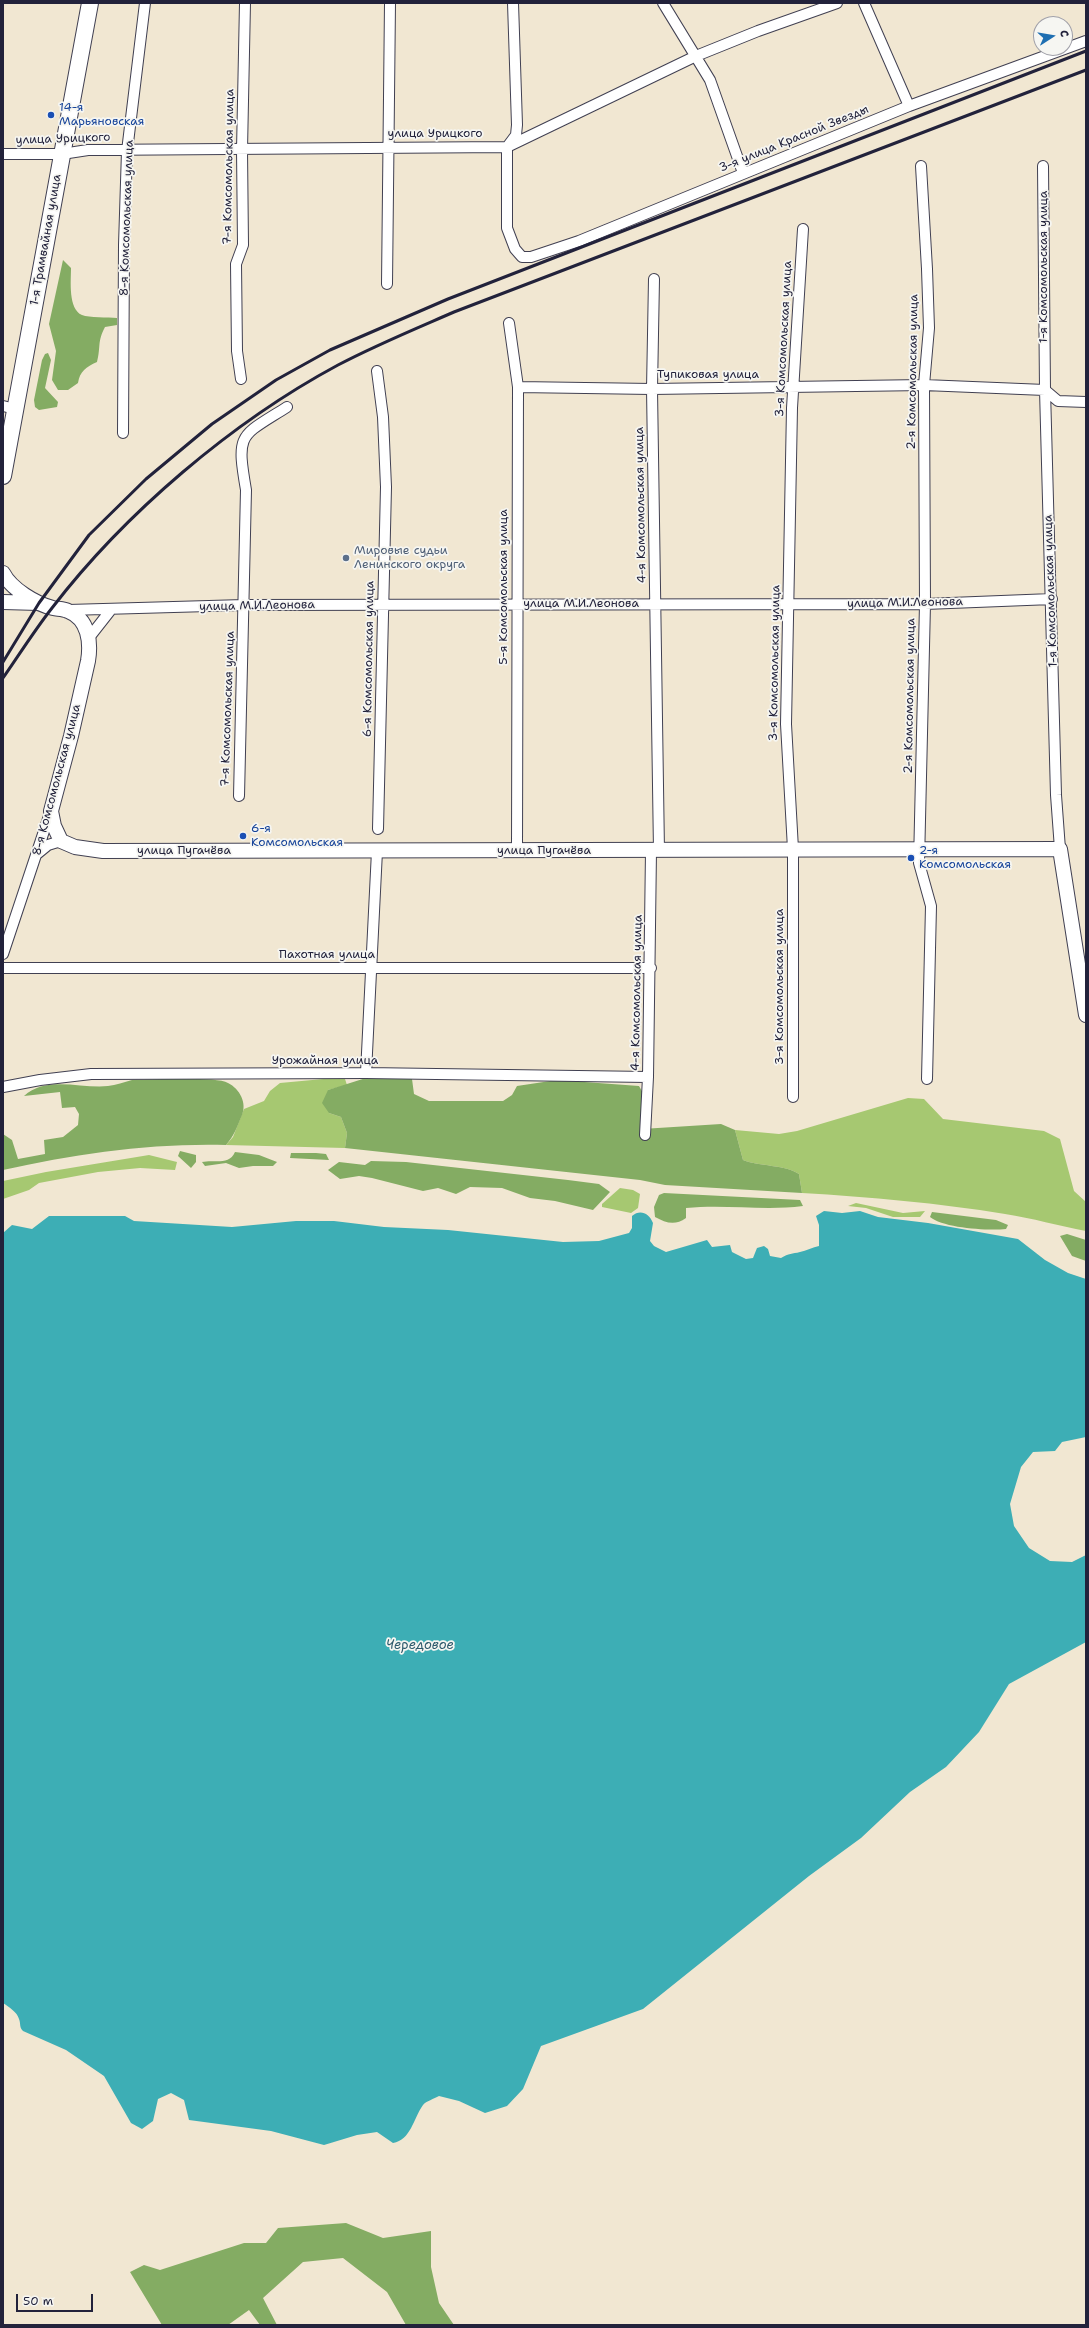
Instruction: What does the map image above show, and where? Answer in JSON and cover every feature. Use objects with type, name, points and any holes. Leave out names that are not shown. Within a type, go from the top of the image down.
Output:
[{"type":"main road","name":"1-я Трамвайная улица","points":[[3,476],[9,408],[62,154],[90,3]]},
{"type":"main road","points":[[3,573],[7,585],[46,605],[72,621],[88,639]]},
{"type":"main road","name":"улица М.И.Леонова","points":[[3,602],[46,605],[68,610]]},
{"type":"main road","name":"8-я Комсомольская улица","points":[[51,811],[71,736],[90,650],[85,626],[79,617],[68,610]]},
{"type":"main road","points":[[51,811],[54,826],[62,840]]},
{"type":"main road","name":"улица Пугачёва","points":[[62,840],[75,847],[103,851],[377,852],[1060,849]]},
{"type":"main road","name":"1-я Комсомольская улица","points":[[1060,849],[1086,1014]]},
{"type":"street","name":"8-я Комсомольская улица","points":[[123,433],[124,245],[127,151],[145,3]]},
{"type":"street","name":"7-я Комсомольская улица","points":[[241,379],[237,351],[236,264],[243,245],[242,150],[245,3]]},
{"type":"street","points":[[386,284],[390,3]]},
{"type":"street","points":[[507,147],[516,135],[517,125],[513,3]]},
{"type":"street","points":[[663,3],[710,80],[743,174]]},
{"type":"street","name":"улица Урицкого","points":[[3,154],[62,154],[88,150],[127,151],[507,147],[696,56],[758,30],[837,3]]},
{"type":"street","points":[[864,3],[909,106]]},
{"type":"street","name":"3-я улица Красной Звезды","points":[[507,147],[507,228],[515,249],[522,256],[531,257],[572,243],[909,106],[1086,41]]},
{"type":"street","name":"2-я Комсомольская улица","points":[[921,166],[928,313],[924,385],[925,604],[919,849],[920,874],[928,889],[931,906],[927,1080]]},
{"type":"street","name":"1-я Комсомольская улица","points":[[1043,166],[1045,390],[1052,599],[1056,795],[1060,849]]},
{"type":"street","name":"3-я Комсомольская улица","points":[[792,1097],[793,849],[786,724],[792,408],[795,388],[803,229]]},
{"type":"street","name":"4-я Комсомольская улица","points":[[645,1135],[655,851],[655,604],[652,389],[654,279]]},
{"type":"street","name":"5-я Комсомольская улица","points":[[509,323],[518,387],[516,604],[517,851]]},
{"type":"street","name":"6-я Комсомольская улица","points":[[377,370],[383,417],[386,487],[378,828]]},
{"type":"street","name":"Тупиковая улица","points":[[518,387],[652,389],[924,385],[1045,390]]},
{"type":"street","points":[[1045,390],[1058,401],[1086,402]]},
{"type":"street","name":"7-я Комсомольская улица","points":[[239,796],[246,490],[240,457],[242,440],[250,431],[287,407]]},
{"type":"street","name":"улица М.И.Леонова","points":[[68,610],[110,611],[244,605],[383,604],[925,604],[1052,599]]},
{"type":"street","points":[[88,639],[110,611]]},
{"type":"street","name":"8-я Комсомольская улица","points":[[3,954],[51,811]]},
{"type":"street","points":[[37,854],[48,845],[62,840]]},
{"type":"street","points":[[366,1073],[370,968],[377,852]]},
{"type":"street","name":"Пахотная улица","points":[[3,968],[651,968]]},
{"type":"street","name":"Урожайная улица","points":[[3,1087],[40,1080],[91,1074],[366,1073],[648,1077]]},
{"type":"green space","points":[[63,260],[71,268],[72,301],[78,312],[89,317],[117,318],[117,325],[105,327],[100,341],[97,362],[84,370],[80,375],[78,383],[68,390],[58,390],[52,380],[56,351],[49,324]]},
{"type":"green space","points":[[48,353],[51,360],[45,388],[58,402],[57,407],[39,410],[35,407],[34,400],[42,360],[45,354]]},
{"type":"green space","points":[[369,1077],[412,1079],[414,1094],[429,1101],[503,1101],[512,1095],[517,1086],[557,1080],[639,1086],[643,1093],[642,1129],[721,1124],[735,1130],[743,1160],[757,1164],[779,1167],[799,1174],[802,1193],[665,1185],[640,1180],[345,1148],[347,1133],[341,1117],[329,1113],[322,1103],[328,1090]]},
{"type":"green space","points":[[334,1078],[345,1079],[347,1085],[328,1090],[329,1113],[341,1117],[347,1133],[345,1148],[226,1145],[233,1137],[244,1109],[264,1101],[270,1091],[280,1083]]},
{"type":"green space","points":[[197,1079],[228,1083],[236,1089],[243,1101],[244,1106],[242,1115],[233,1135],[226,1145],[170,1146],[113,1151],[58,1159],[3,1170],[3,1134],[12,1140],[18,1159],[45,1154],[44,1140],[63,1137],[78,1125],[79,1114],[75,1107],[62,1108],[60,1092],[24,1096],[33,1090],[53,1084],[108,1086],[132,1080]]},
{"type":"green space","points":[[908,1098],[924,1099],[943,1119],[1044,1131],[1060,1139],[1074,1191],[1086,1202],[1086,1231],[980,1210],[878,1199],[802,1193],[799,1174],[779,1167],[757,1164],[743,1160],[735,1130],[779,1134],[797,1131]]},
{"type":"green space","points":[[180,1151],[196,1155],[196,1162],[191,1168],[178,1156]]},
{"type":"green space","points":[[235,1152],[259,1155],[277,1162],[273,1166],[239,1168],[226,1163],[205,1166],[202,1162],[225,1161]]},
{"type":"green space","points":[[291,1153],[326,1154],[329,1160],[290,1158]]},
{"type":"green space","points":[[149,1155],[177,1162],[175,1170],[140,1168],[98,1172],[39,1183],[29,1190],[3,1199],[3,1181],[46,1172]]},
{"type":"green space","points":[[371,1161],[406,1162],[599,1184],[610,1192],[593,1210],[555,1201],[530,1198],[502,1188],[470,1187],[456,1194],[438,1188],[423,1191],[359,1176],[340,1179],[328,1170],[339,1162],[365,1165]]},
{"type":"green space","points":[[620,1188],[633,1190],[640,1194],[638,1208],[631,1213],[602,1207],[602,1204]]},
{"type":"green space","points":[[664,1193],[800,1200],[803,1206],[774,1208],[686,1208],[686,1218],[678,1222],[670,1223],[655,1217],[654,1207],[659,1195]]},
{"type":"green space","points":[[856,1203],[903,1213],[925,1211],[920,1217],[893,1217],[866,1208],[848,1206]]},
{"type":"green space","points":[[932,1212],[996,1220],[1008,1225],[1006,1229],[998,1230],[966,1228],[936,1221],[930,1217]]},
{"type":"green space","points":[[1067,1234],[1086,1240],[1086,1261],[1072,1256],[1060,1236]]},
{"type":"green space","points":[[346,2223],[383,2238],[431,2231],[431,2267],[439,2303],[454,2325],[406,2325],[387,2292],[343,2258],[303,2262],[263,2298],[277,2325],[260,2325],[249,2310],[228,2325],[162,2325],[130,2272],[144,2265],[160,2270],[244,2243],[266,2243],[278,2228]]},
{"type":"water","name":"Чередовое","points":[[824,1211],[842,1213],[860,1211],[878,1217],[928,1223],[1018,1239],[1045,1260],[1068,1273],[1086,1279],[1086,1437],[1062,1442],[1055,1451],[1033,1452],[1021,1467],[1010,1504],[1014,1526],[1029,1548],[1050,1561],[1072,1562],[1086,1555],[1086,1642],[1009,1684],[979,1732],[946,1767],[910,1792],[861,1838],[809,1876],[643,2009],[541,2046],[523,2089],[507,2106],[485,2113],[459,2101],[439,2096],[423,2105],[408,2133],[399,2141],[393,2143],[377,2132],[357,2135],[324,2145],[271,2131],[189,2120],[184,2100],[171,2093],[158,2099],[153,2121],[142,2129],[131,2123],[104,2076],[66,2050],[23,2031],[18,2016],[3,2003],[3,1233],[12,1225],[32,1229],[49,1216],[125,1216],[134,1221],[232,1227],[296,1221],[334,1221],[384,1227],[448,1230],[563,1242],[599,1241],[629,1233],[632,1228],[632,1216],[638,1213],[644,1213],[653,1223],[650,1241],[654,1246],[666,1252],[707,1240],[712,1247],[730,1245],[732,1252],[746,1259],[753,1258],[757,1248],[764,1246],[768,1249],[770,1256],[781,1258],[788,1254],[819,1246],[819,1225],[816,1216]]},
{"type":"railway","points":[[3,662],[39,603],[89,535],[146,479],[212,424],[276,380],[330,350],[448,299],[1086,51]]},
{"type":"railway","points":[[3,678],[45,617],[81,573],[147,504],[220,442],[298,388],[338,365],[381,344],[454,312],[1086,70]]},
{"type":"place","name":"14-я Марьяновская","points":[[51,115]]},
{"type":"place","name":"Мировые судьи Ленинского округа","points":[[346,558]]},
{"type":"place","name":"6-я Комсомольская","points":[[243,836]]},
{"type":"place","name":"2-я Комсомольская","points":[[911,858]]}]
